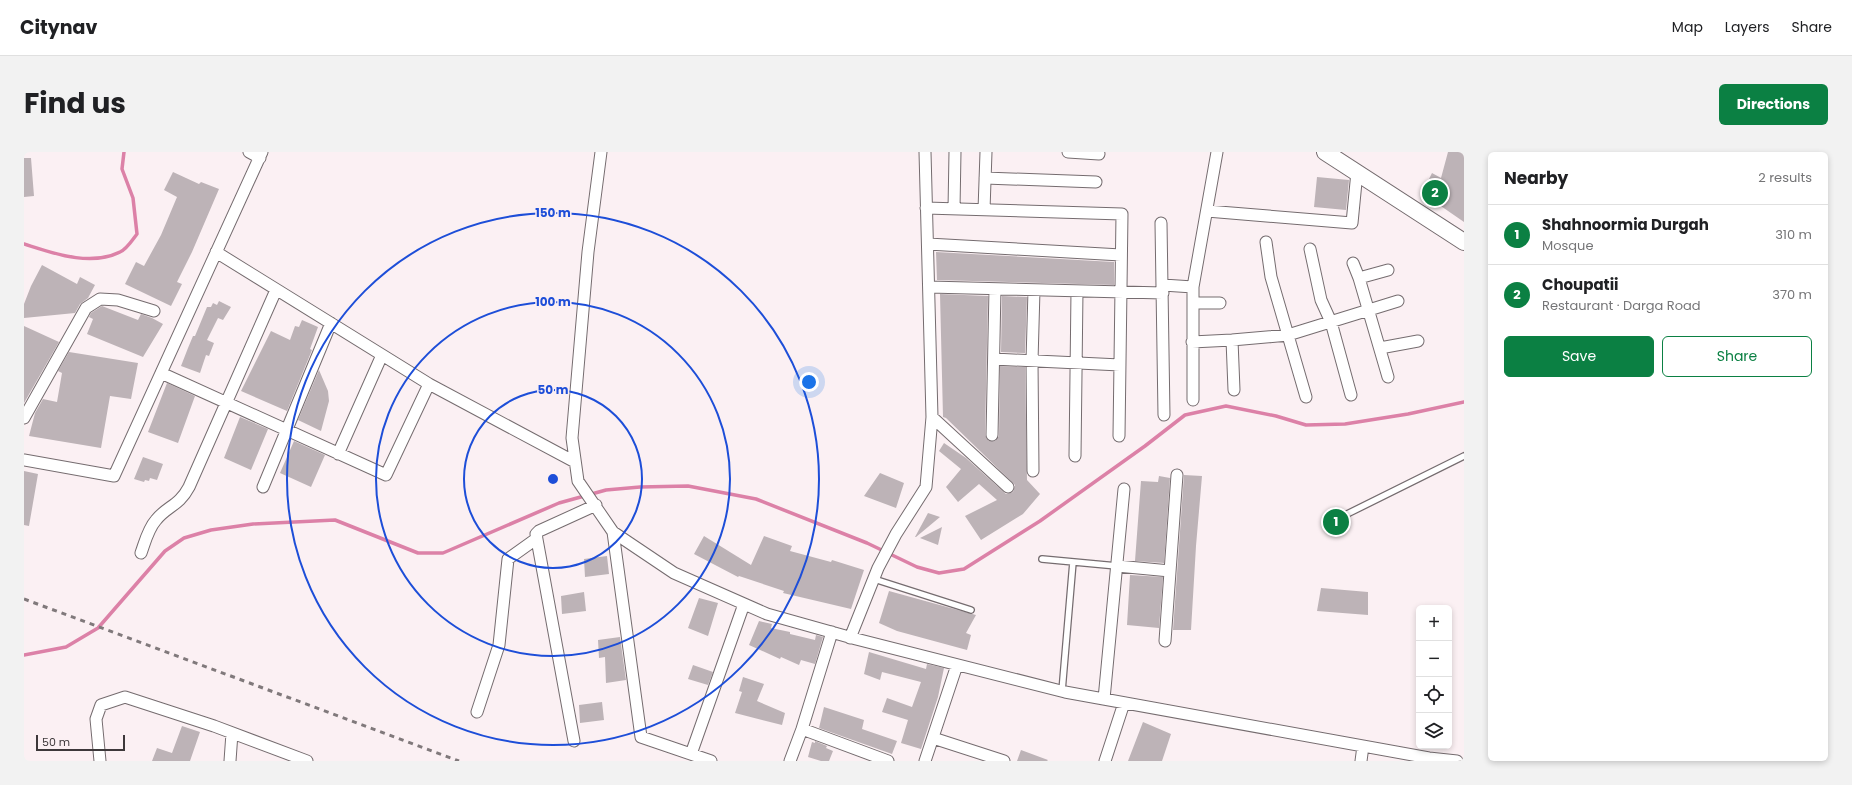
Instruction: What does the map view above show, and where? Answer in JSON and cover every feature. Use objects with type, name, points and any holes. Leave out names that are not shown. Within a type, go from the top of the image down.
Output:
[{"type":"street","points":[[24,460],[114,476],[261,155],[248,152]]},
{"type":"street","points":[[601,152],[588,252],[572,438],[578,481],[612,532],[674,573],[767,614],[850,638],[1062,692],[1363,746],[1457,761]]},
{"type":"street","points":[[850,638],[876,574],[896,534],[926,487],[932,417],[925,152]]},
{"type":"street","points":[[954,209],[955,152]]},
{"type":"street","points":[[984,210],[986,152]]},
{"type":"street","points":[[1068,152],[1099,154]]},
{"type":"street","points":[[1193,400],[1193,286],[1217,152]]},
{"type":"street","points":[[1325,152],[1464,242]]},
{"type":"street","points":[[1206,211],[1352,223],[1356,172]]},
{"type":"street","points":[[985,178],[1096,182]]},
{"type":"street","points":[[926,208],[1122,214],[1119,436]]},
{"type":"street","points":[[1161,223],[1164,415]]},
{"type":"street","points":[[1266,242],[1271,277],[1306,396]]},
{"type":"street","points":[[928,244],[1121,255]]},
{"type":"street","points":[[1310,249],[1321,300],[1331,322],[1351,395]]},
{"type":"street","points":[[216,252],[429,384],[575,462]]},
{"type":"street","points":[[1353,263],[1359,278],[1388,377]]},
{"type":"street","points":[[1359,278],[1388,270]]},
{"type":"street","points":[[928,287],[1121,293],[1193,286]]},
{"type":"street","points":[[992,435],[995,289]]},
{"type":"street","points":[[142,553],[151,526],[156,519],[181,501],[186,494],[228,403],[276,290]]},
{"type":"street","points":[[1033,471],[1032,361],[1034,290]]},
{"type":"street","points":[[1075,456],[1076,291]]},
{"type":"street","points":[[24,418],[86,308],[100,299],[118,300],[154,311]]},
{"type":"street","points":[[1192,342],[1288,335],[1398,301]]},
{"type":"street","points":[[1193,303],[1220,303]]},
{"type":"street","points":[[263,487],[331,323]]},
{"type":"street","points":[[1232,340],[1234,390]]},
{"type":"street","points":[[1380,348],[1418,340]]},
{"type":"street","points":[[338,454],[382,355]]},
{"type":"street","points":[[994,359],[1120,365]]},
{"type":"street","points":[[161,373],[386,475],[429,384]]},
{"type":"street","points":[[932,417],[1008,487]]},
{"type":"street","points":[[1165,641],[1176,475]]},
{"type":"street","points":[[1104,699],[1124,489]]},
{"type":"street","points":[[574,741],[536,534],[539,531],[594,504]]},
{"type":"street","points":[[612,532],[641,737],[711,761]]},
{"type":"street","points":[[477,712],[499,645],[508,559],[536,539]]},
{"type":"street","points":[[1117,566],[1170,571]]},
{"type":"street","points":[[690,754],[744,604]]},
{"type":"street","points":[[790,761],[802,729],[832,632]]},
{"type":"street","points":[[925,761],[957,665]]},
{"type":"street","points":[[100,761],[96,719],[101,705],[125,697],[232,733],[307,761]]},
{"type":"street","points":[[1105,761],[1124,703]]},
{"type":"street","points":[[802,729],[888,761]]},
{"type":"street","points":[[230,761],[232,733]]},
{"type":"street","points":[[933,738],[1004,761]]},
{"type":"street","points":[[1361,761],[1363,746]]},
{"type":"lane","points":[[1337,519],[1464,456]]},
{"type":"lane","points":[[1042,559],[1117,566]]},
{"type":"lane","points":[[1062,692],[1073,562]]},
{"type":"lane","points":[[876,574],[971,610]]},
{"type":"building","points":[[1448,152],[1464,152],[1464,222],[1422,193],[1432,173],[1441,178]]},
{"type":"building","points":[[24,158],[31,158],[34,196],[24,197]]},
{"type":"building","points":[[173,172],[199,184],[201,182],[219,189],[192,252],[177,282],[182,284],[171,306],[125,284],[136,262],[144,266],[161,235],[177,197],[164,190]]},
{"type":"building","points":[[1317,177],[1349,180],[1346,210],[1314,207]]},
{"type":"building","points":[[936,252],[1114,262],[1114,285],[937,280]]},
{"type":"building","points":[[42,265],[77,284],[80,277],[95,285],[88,298],[80,304],[75,313],[24,318],[24,304]]},
{"type":"building","points":[[940,294],[988,296],[985,435],[989,441],[995,441],[999,436],[1000,366],[1025,367],[1027,480],[1040,494],[1023,514],[981,540],[965,516],[997,500],[979,484],[958,502],[946,487],[961,469],[939,451],[944,443],[966,458],[1006,494],[1013,492],[1015,485],[946,418],[943,417]]},
{"type":"building","points":[[1002,296],[1027,297],[1025,353],[1001,352]]},
{"type":"building","points":[[219,301],[231,307],[223,320],[218,318],[207,340],[214,343],[209,356],[206,355],[200,373],[181,366],[207,307],[211,307],[213,303],[217,305]]},
{"type":"building","points":[[102,306],[138,320],[141,314],[163,324],[143,357],[87,334],[93,319],[89,317],[91,313]]},
{"type":"building","points":[[302,320],[318,327],[310,349],[312,350],[287,411],[241,391],[271,331],[290,340],[295,326],[299,327]]},
{"type":"building","points":[[24,326],[59,342],[24,403]]},
{"type":"building","points":[[69,352],[138,363],[131,399],[110,396],[101,448],[29,436],[35,413],[43,399],[57,402],[62,373],[58,371]]},
{"type":"building","points":[[319,370],[328,391],[329,401],[321,431],[298,420]]},
{"type":"building","points":[[167,383],[195,396],[178,443],[148,432]]},
{"type":"building","points":[[240,417],[268,429],[251,470],[224,458]]},
{"type":"building","points":[[294,441],[325,455],[311,487],[280,473]]},
{"type":"building","points":[[143,457],[163,464],[157,480],[150,478],[149,481],[145,480],[144,482],[134,479]]},
{"type":"building","points":[[24,471],[38,474],[29,526],[24,525]]},
{"type":"building","points":[[880,473],[904,483],[896,508],[864,496]]},
{"type":"building","points":[[1184,475],[1202,476],[1191,630],[1173,630]]},
{"type":"building","points":[[1159,476],[1170,478],[1164,563],[1135,561],[1141,481],[1158,482]]},
{"type":"building","points":[[928,513],[940,517],[915,537]]},
{"type":"building","points":[[942,527],[938,545],[920,538]]},
{"type":"building","points":[[704,536],[751,565],[764,536],[792,546],[790,551],[831,562],[832,560],[864,570],[851,609],[783,593],[784,591],[739,576],[738,577],[694,554]]},
{"type":"building","points":[[607,556],[609,574],[585,577],[584,559]]},
{"type":"building","points":[[1130,575],[1163,577],[1159,628],[1127,625]]},
{"type":"building","points":[[1321,588],[1368,592],[1368,615],[1317,611]]},
{"type":"building","points":[[889,591],[976,615],[966,633],[971,635],[967,650],[897,631],[879,623]]},
{"type":"building","points":[[584,592],[586,611],[562,614],[561,596]]},
{"type":"building","points":[[699,598],[718,603],[708,636],[688,628]]},
{"type":"building","points":[[759,621],[772,624],[771,628],[790,632],[790,634],[815,640],[816,635],[823,637],[815,664],[801,660],[799,665],[781,657],[780,659],[749,645]]},
{"type":"building","points":[[620,637],[626,680],[606,683],[605,657],[599,658],[598,640]]},
{"type":"building","points":[[869,652],[926,669],[927,664],[944,668],[938,697],[921,749],[901,743],[908,720],[882,712],[887,698],[912,707],[921,682],[882,672],[880,680],[864,674]]},
{"type":"building","points":[[693,665],[713,672],[708,685],[688,679]]},
{"type":"building","points":[[743,677],[764,684],[757,701],[785,713],[782,725],[735,713],[742,692],[739,691]]},
{"type":"building","points":[[602,702],[604,720],[580,723],[579,705]]},
{"type":"building","points":[[824,707],[864,720],[862,729],[897,741],[892,754],[819,728]]},
{"type":"building","points":[[1143,722],[1171,734],[1162,761],[1128,761]]},
{"type":"building","points":[[182,726],[200,732],[190,761],[152,761],[157,748],[172,753]]},
{"type":"building","points":[[815,741],[827,746],[826,748],[833,751],[829,761],[821,761],[808,757],[812,742],[815,743]]},
{"type":"building","points":[[1021,750],[1048,760],[1017,761]]},
{"type":"waterway","points":[[24,244],[59,254],[84,258],[108,256],[125,249],[137,234],[133,198],[122,169],[124,152]]},
{"type":"waterway","points":[[24,655],[66,647],[98,628],[165,551],[184,538],[211,530],[253,524],[335,520],[418,553],[443,553],[559,503],[606,490],[640,487],[688,486],[756,499],[867,543],[917,567],[939,573],[964,569],[1040,521],[1145,446],[1185,415],[1226,406],[1276,416],[1306,425],[1345,424],[1408,414],[1464,402]]},
{"type":"railway","points":[[24,599],[459,761]]},
{"type":"place","name":"Choupatii","points":[[1435,193]]},
{"type":"place","name":"Shahnoormia Durgah","points":[[1336,522]]}]
